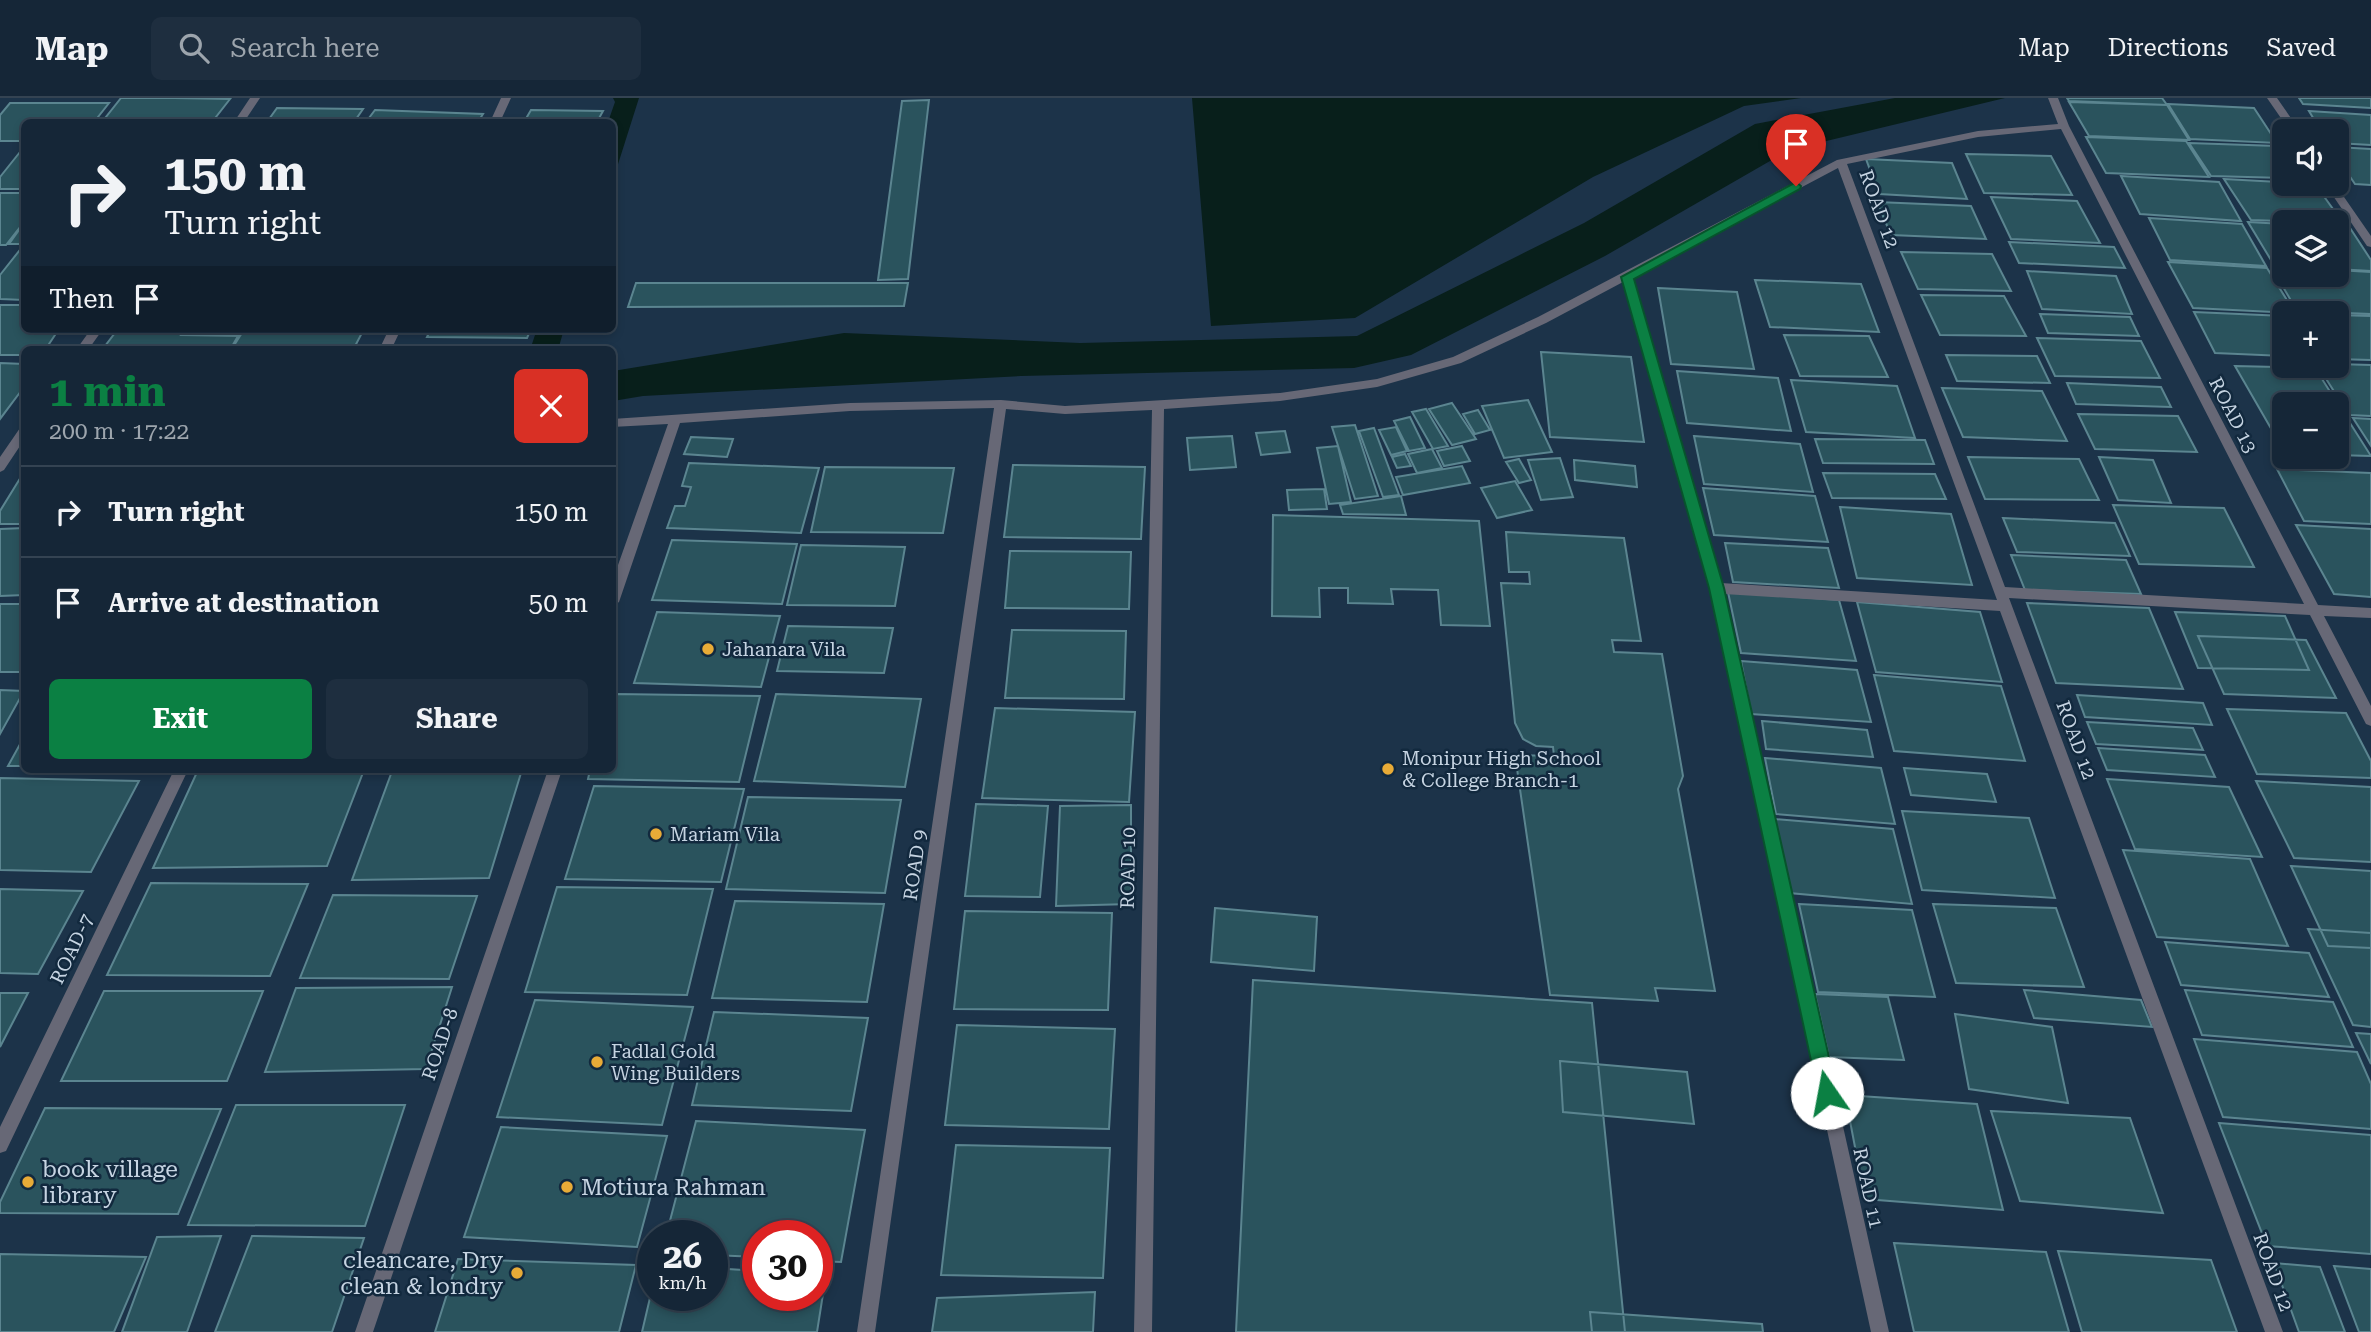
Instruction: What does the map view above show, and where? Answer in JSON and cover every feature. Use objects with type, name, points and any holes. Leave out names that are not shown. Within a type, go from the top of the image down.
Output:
[{"type":"street","points":[[241,119],[255,98]]},
{"type":"street","points":[[496,119],[506,98]]},
{"type":"street","name":"ROAD 13","points":[[2053,98],[2064,126],[2371,720]]},
{"type":"street","points":[[2272,98],[2287,119]]},
{"type":"street","points":[[616,423],[850,407],[1001,404],[1065,410],[1280,397],[1377,383],[1457,360],[1627,277],[1841,162],[1978,134],[2064,126]]},
{"type":"street","name":"ROAD 12","points":[[1841,162],[2274,1332]]},
{"type":"street","points":[[2338,196],[2371,243]]},
{"type":"street","name":"ROAD 11","points":[[1627,277],[1716,588],[1880,1332]]},
{"type":"street","name":"ROAD 9","points":[[866,1332],[1001,404]]},
{"type":"street","name":"ROAD 10","points":[[1143,1332],[1158,405]]},
{"type":"street","points":[[616,590],[675,420]]},
{"type":"street","points":[[0,442],[20,443]]},
{"type":"street","points":[[0,467],[20,443]]},
{"type":"street","points":[[1716,588],[2371,613]]},
{"type":"street","name":"ROAD-7","points":[[0,1145],[180,773]]},
{"type":"street","name":"ROAD-8","points":[[364,1332],[554,773]]},
{"type":"shaded area","points":[[613,98],[639,98],[616,171],[616,119],[609,119],[615,102]]},
{"type":"shaded area","points":[[1192,98],[1801,98],[1744,106],[1593,177],[1355,318],[1211,326]]},
{"type":"shaded area","points":[[1895,98],[2005,98],[1789,150],[1605,256],[1411,355],[1354,368],[1021,376],[643,396],[616,400],[616,371],[844,333],[1080,343],[1357,336],[1584,223],[1755,124]]},
{"type":"shaded area","points":[[536,333],[563,333],[559,346],[531,346]]},
{"type":"building","points":[[121,98],[230,99],[214,119],[104,119]]},
{"type":"building","points":[[2067,98],[2162,98],[2167,105],[2069,101]]},
{"type":"building","points":[[2299,98],[2371,98],[2371,108],[2303,104]]},
{"type":"building","points":[[929,100],[908,279],[878,280],[902,101]]},
{"type":"building","points":[[2069,102],[2167,105],[2189,140],[2089,136]]},
{"type":"building","points":[[10,103],[109,103],[96,119],[21,119],[21,141],[0,141],[0,115]]},
{"type":"building","points":[[2168,104],[2254,108],[2272,135],[2272,143],[2190,139]]},
{"type":"building","points":[[277,108],[363,109],[356,119],[269,119]]},
{"type":"building","points":[[375,110],[483,114],[480,119],[368,119]]},
{"type":"building","points":[[531,110],[603,111],[599,119],[526,119]]},
{"type":"building","points":[[2309,111],[2371,115],[2371,145],[2349,144],[2349,119],[2314,119]]},
{"type":"building","points":[[2086,137],[2186,141],[2209,177],[2106,173]]},
{"type":"building","points":[[2189,143],[2272,146],[2272,178],[2211,176]]},
{"type":"building","points":[[2349,148],[2371,149],[2371,185],[2355,184],[2349,175]]},
{"type":"building","points":[[21,151],[21,189],[0,189],[0,177]]},
{"type":"building","points":[[1966,154],[2051,156],[2072,195],[1984,193]]},
{"type":"building","points":[[1866,159],[1952,163],[1967,199],[1879,194]]},
{"type":"building","points":[[2121,176],[2219,182],[2241,221],[2140,214]]},
{"type":"building","points":[[2224,179],[2272,182],[2272,196],[2324,196],[2334,210],[2272,210],[2272,221],[2251,220]]},
{"type":"building","points":[[0,193],[21,193],[21,226],[6,245],[0,245]]},
{"type":"building","points":[[1991,197],[2077,201],[2100,243],[2011,239]]},
{"type":"building","points":[[1877,202],[1971,206],[1986,239],[1891,235]]},
{"type":"building","points":[[2149,218],[2242,224],[2266,266],[2170,260]]},
{"type":"building","points":[[2248,222],[2272,223],[2272,262]]},
{"type":"building","points":[[21,227],[21,244],[9,244]]},
{"type":"building","points":[[2349,228],[2371,260],[2371,271],[2349,270]]},
{"type":"building","points":[[2009,242],[2114,247],[2125,268],[2019,263]]},
{"type":"building","points":[[21,249],[21,300],[0,299],[0,275]]},
{"type":"building","points":[[1901,252],[1992,254],[2011,291],[1918,289]]},
{"type":"building","points":[[2168,262],[2267,268],[2272,276],[2272,287],[2279,287],[2288,301],[2272,301],[2272,312],[2193,308]]},
{"type":"building","points":[[2027,271],[2116,276],[2132,314],[2042,309]]},
{"type":"building","points":[[2349,271],[2371,272],[2371,314],[2349,313],[2349,301],[2291,301],[2283,287],[2349,287]]},
{"type":"building","points":[[1755,280],[1861,284],[1879,332],[1770,327]]},
{"type":"building","points":[[636,283],[908,283],[904,306],[628,307]]},
{"type":"building","points":[[1658,288],[1737,292],[1754,369],[1671,364]]},
{"type":"building","points":[[1921,295],[2004,296],[2026,336],[1940,335]]},
{"type":"building","points":[[0,305],[21,305],[21,333],[56,333],[48,346],[21,346],[21,355],[0,355]]},
{"type":"building","points":[[2194,312],[2272,315],[2272,355],[2215,353]]},
{"type":"building","points":[[2040,314],[2130,317],[2139,336],[2048,333]]},
{"type":"building","points":[[2349,315],[2371,316],[2371,360],[2349,359]]},
{"type":"building","points":[[115,333],[240,336],[234,346],[105,346]]},
{"type":"building","points":[[240,333],[362,333],[355,346],[232,346]]},
{"type":"building","points":[[429,333],[529,333],[527,338],[427,337]]},
{"type":"building","points":[[1784,335],[1869,336],[1888,377],[1800,376]]},
{"type":"building","points":[[2037,338],[2141,341],[2160,378],[2055,376]]},
{"type":"building","points":[[1541,352],[1631,357],[1644,442],[1550,437]]},
{"type":"building","points":[[1946,355],[2037,356],[2050,383],[1957,381]]},
{"type":"building","points":[[0,363],[21,364],[21,391],[0,419]]},
{"type":"building","points":[[2349,364],[2371,365],[2371,416],[2349,415],[2349,392],[2334,392],[2326,378],[2349,378]]},
{"type":"building","points":[[2235,366],[2272,367],[2272,378],[2321,378],[2330,392],[2272,392],[2272,430]]},
{"type":"building","points":[[1677,371],[1778,378],[1791,431],[1687,423]]},
{"type":"building","points":[[1791,380],[1897,386],[1915,438],[1806,432]]},
{"type":"building","points":[[2067,383],[2161,387],[2171,407],[2076,404]]},
{"type":"building","points":[[1942,388],[2042,391],[2067,441],[1963,437]]},
{"type":"building","points":[[1528,400],[1552,452],[1504,458],[1482,406]]},
{"type":"building","points":[[1452,403],[1476,439],[1452,445],[1429,409]]},
{"type":"building","points":[[1426,409],[1448,446],[1433,449],[1412,412]]},
{"type":"building","points":[[1478,410],[1490,430],[1475,434],[1463,414]]},
{"type":"building","points":[[2078,414],[2178,416],[2197,452],[2095,449]]},
{"type":"building","points":[[1410,417],[1425,448],[1409,451],[1394,421]]},
{"type":"building","points":[[2353,418],[2371,419],[2371,446]]},
{"type":"building","points":[[2349,421],[2371,456],[2349,455]]},
{"type":"building","points":[[1355,425],[1378,496],[1355,499],[1332,427]]},
{"type":"building","points":[[1396,427],[1407,451],[1391,455],[1379,430]]},
{"type":"building","points":[[1374,428],[1399,495],[1383,497],[1359,431]]},
{"type":"building","points":[[1285,431],[1290,452],[1261,455],[1256,433]]},
{"type":"building","points":[[1232,436],[1236,467],[1190,470],[1187,438]]},
{"type":"building","points":[[1694,436],[1800,444],[1813,492],[1704,484]]},
{"type":"building","points":[[691,437],[733,439],[727,457],[684,454]]},
{"type":"building","points":[[1815,439],[1925,440],[1934,464],[1823,463]]},
{"type":"building","points":[[1338,446],[1351,502],[1329,504],[1317,448]]},
{"type":"building","points":[[1462,446],[1470,461],[1444,466],[1437,451]]},
{"type":"building","points":[[1432,449],[1442,468],[1417,473],[1408,454]]},
{"type":"building","points":[[1405,454],[1411,466],[1397,468],[1392,457]]},
{"type":"building","points":[[1968,457],[2079,459],[2099,500],[1985,499]]},
{"type":"building","points":[[2099,457],[2153,460],[2171,503],[2118,500]]},
{"type":"building","points":[[1560,458],[1573,497],[1541,500],[1528,460]]},
{"type":"building","points":[[1519,459],[1531,480],[1519,483],[1506,462]]},
{"type":"building","points":[[1574,460],[1635,466],[1637,487],[1575,480]]},
{"type":"building","points":[[689,463],[819,468],[801,533],[667,528],[675,506],[685,506],[691,487],[682,486]]},
{"type":"building","points":[[1013,465],[1145,467],[1141,539],[1004,537]]},
{"type":"building","points":[[1462,466],[1470,483],[1403,495],[1396,477]]},
{"type":"building","points":[[825,467],[954,468],[943,533],[811,532]]},
{"type":"building","points":[[2277,469],[2371,473],[2371,524],[2304,521]]},
{"type":"building","points":[[1823,473],[1935,474],[1946,499],[1832,498]]},
{"type":"building","points":[[21,477],[21,524],[0,524],[0,511]]},
{"type":"building","points":[[1515,481],[1532,510],[1497,518],[1481,488]]},
{"type":"building","points":[[1703,488],[1815,496],[1828,542],[1714,535]]},
{"type":"building","points":[[1324,489],[1327,509],[1289,510],[1287,490]]},
{"type":"building","points":[[1401,496],[1406,515],[1343,514],[1340,505]]},
{"type":"building","points":[[2113,505],[2224,508],[2254,567],[2139,564]]},
{"type":"building","points":[[1840,507],[1951,514],[1972,585],[1857,578]]},
{"type":"building","points":[[1273,515],[1479,521],[1490,626],[1441,625],[1438,590],[1391,589],[1393,604],[1348,603],[1348,588],[1319,588],[1320,617],[1272,616]]},
{"type":"building","points":[[2003,518],[2115,523],[2130,556],[2017,552]]},
{"type":"building","points":[[2296,525],[2371,529],[2371,597],[2334,594]]},
{"type":"building","points":[[21,528],[21,595],[0,596],[0,529]]},
{"type":"building","name":"Monipur High School & College Branch-1","points":[[1506,532],[1624,538],[1641,641],[1612,640],[1614,652],[1662,654],[1683,776],[1678,789],[1715,991],[1655,988],[1658,1001],[1550,995],[1515,755],[1554,756],[1553,747],[1536,746],[1523,739],[1515,723],[1501,583],[1530,584],[1529,572],[1509,572]]},
{"type":"building","points":[[672,540],[797,544],[782,604],[652,600]]},
{"type":"building","points":[[1725,543],[1828,548],[1839,588],[1733,582]]},
{"type":"building","points":[[801,545],[905,547],[895,606],[787,605]]},
{"type":"building","points":[[1010,551],[1131,552],[1129,609],[1005,608]]},
{"type":"building","points":[[2011,555],[2126,560],[2141,594],[2025,590]]},
{"type":"building","points":[[1728,592],[1839,600],[1856,661],[1741,653]]},
{"type":"building","points":[[1857,602],[1980,612],[2002,682],[1876,672]]},
{"type":"building","points":[[2027,603],[2149,608],[2183,689],[2056,683]]},
{"type":"building","points":[[0,604],[21,604],[21,672],[0,672]]},
{"type":"building","name":"Jahanara Vila","points":[[657,612],[780,616],[761,687],[634,683]]},
{"type":"building","points":[[2175,612],[2285,616],[2309,670],[2198,668]]},
{"type":"building","points":[[788,626],[893,628],[884,673],[777,671]]},
{"type":"building","points":[[1012,630],[1126,631],[1124,699],[1005,698]]},
{"type":"building","points":[[2198,636],[2306,640],[2336,698],[2224,694]]},
{"type":"building","points":[[1741,661],[1857,670],[1871,722],[1751,714]]},
{"type":"building","points":[[1874,675],[2001,686],[2025,761],[1894,751]]},
{"type":"building","points":[[0,690],[21,691],[21,696],[0,734]]},
{"type":"building","points":[[616,694],[760,696],[739,782],[588,779],[589,773],[616,773]]},
{"type":"building","points":[[776,694],[921,699],[905,787],[754,781]]},
{"type":"building","points":[[2077,695],[2203,703],[2212,725],[2085,717]]},
{"type":"building","points":[[995,708],[1135,712],[1129,802],[982,798]]},
{"type":"building","points":[[2227,709],[2346,713],[2371,761],[2371,778],[2257,774]]},
{"type":"building","points":[[1762,721],[1867,730],[1873,757],[1766,749]]},
{"type":"building","points":[[2087,722],[2193,728],[2203,750],[2096,744]]},
{"type":"building","points":[[21,742],[21,766],[8,766]]},
{"type":"building","points":[[2098,748],[2205,755],[2215,777],[2107,770]]},
{"type":"building","points":[[1765,758],[1881,768],[1895,824],[1776,814]]},
{"type":"building","points":[[1904,768],[1987,774],[1996,802],[1911,795]]},
{"type":"building","points":[[197,773],[363,773],[327,866],[153,868]]},
{"type":"building","points":[[521,773],[489,878],[352,880],[391,774]]},
{"type":"building","points":[[0,778],[139,781],[91,872],[0,870]]},
{"type":"building","points":[[2107,779],[2229,787],[2262,857],[2135,849]]},
{"type":"building","points":[[2256,781],[2371,787],[2371,862],[2294,858]]},
{"type":"building","name":"Mariam Vila","points":[[594,786],[744,789],[721,882],[565,879]]},
{"type":"building","points":[[748,797],[901,800],[885,893],[726,889]]},
{"type":"building","points":[[976,804],[1048,806],[1040,897],[965,896]]},
{"type":"building","points":[[1131,805],[1131,904],[1056,906],[1060,806]]},
{"type":"building","points":[[1902,811],[2029,818],[2055,898],[1922,890]]},
{"type":"building","points":[[1774,819],[1893,829],[1912,904],[1789,893]]},
{"type":"building","points":[[2123,850],[2250,859],[2288,946],[2157,937]]},
{"type":"building","points":[[2291,866],[2371,871],[2371,948],[2328,946]]},
{"type":"building","points":[[151,883],[308,884],[270,976],[107,975]]},
{"type":"building","points":[[557,887],[713,889],[687,995],[525,992]]},
{"type":"building","points":[[0,889],[83,891],[38,974],[0,973]]},
{"type":"building","points":[[333,895],[477,896],[449,979],[300,978]]},
{"type":"building","points":[[735,901],[884,904],[867,1002],[712,998]]},
{"type":"building","points":[[1799,904],[1912,910],[1935,997],[1818,992]]},
{"type":"building","points":[[1933,904],[2056,908],[2084,987],[1956,983]]},
{"type":"building","points":[[1215,908],[1317,917],[1314,971],[1211,962]]},
{"type":"building","points":[[965,911],[1112,913],[1108,1010],[954,1009]]},
{"type":"building","points":[[2308,929],[2371,933],[2371,1027],[2353,1025]]},
{"type":"building","points":[[2165,942],[2309,953],[2329,997],[2181,985]]},
{"type":"building","points":[[1253,980],[1592,1003],[1625,1332],[1236,1332]]},
{"type":"building","points":[[452,987],[426,1069],[265,1072],[296,988]]},
{"type":"building","points":[[2024,990],[2141,1000],[2152,1027],[2034,1018]]},
{"type":"building","points":[[2185,990],[2333,1002],[2353,1047],[2202,1035]]},
{"type":"building","points":[[104,991],[263,991],[227,1081],[61,1081]]},
{"type":"building","points":[[0,993],[28,993],[0,1047]]},
{"type":"building","points":[[1815,994],[1888,997],[1904,1060],[1829,1057]]},
{"type":"building","name":"Fadlal Gold Wing Builders","points":[[535,1000],[693,1007],[662,1125],[497,1117]]},
{"type":"building","points":[[714,1012],[868,1018],[851,1111],[692,1105]]},
{"type":"building","points":[[1955,1014],[2052,1027],[2068,1103],[1969,1089]]},
{"type":"building","points":[[957,1025],[1115,1029],[1109,1129],[945,1125]]},
{"type":"building","points":[[2356,1033],[2371,1034],[2371,1064]]},
{"type":"building","points":[[2194,1039],[2357,1052],[2371,1084],[2371,1129],[2223,1117]]},
{"type":"building","points":[[1560,1061],[1687,1072],[1694,1124],[1563,1112]]},
{"type":"building","points":[[1845,1095],[1977,1104],[2003,1210],[1865,1199]]},
{"type":"building","points":[[236,1105],[405,1105],[365,1226],[188,1225]]},
{"type":"building","points":[[45,1108],[221,1109],[178,1214],[0,1213],[0,1202]]},
{"type":"building","points":[[1991,1111],[2130,1118],[2163,1213],[2020,1201]]},
{"type":"building","points":[[696,1121],[865,1130],[841,1262],[833,1262],[833,1220],[742,1220],[742,1256],[728,1256],[728,1220],[670,1220]]},
{"type":"building","points":[[2219,1123],[2371,1135],[2371,1254],[2267,1246]]},
{"type":"building","name":"Motiura Rahman","points":[[501,1127],[667,1136],[644,1220],[637,1220],[637,1247],[464,1237]]},
{"type":"building","points":[[956,1145],[1110,1148],[1103,1278],[941,1275]]},
{"type":"building","points":[[221,1236],[187,1332],[122,1332],[157,1237]]},
{"type":"building","points":[[252,1236],[364,1238],[332,1332],[215,1332]]},
{"type":"building","points":[[1894,1243],[2046,1252],[2069,1332],[1914,1332]]},
{"type":"building","points":[[2058,1251],[2211,1260],[2237,1332],[2082,1332]]},
{"type":"building","points":[[0,1254],[146,1257],[114,1332],[0,1332]]},
{"type":"building","points":[[458,1259],[636,1265],[619,1332],[435,1332]]},
{"type":"building","points":[[2274,1263],[2320,1267],[2345,1332],[2299,1332]]},
{"type":"building","points":[[2334,1266],[2371,1269],[2371,1332],[2359,1332]]},
{"type":"building","points":[[728,1269],[742,1270],[742,1311],[820,1311],[817,1332],[642,1332],[647,1311],[728,1311]]},
{"type":"building","points":[[1095,1292],[1093,1332],[932,1332],[937,1298]]},
{"type":"building","points":[[1590,1312],[1762,1324],[1763,1332],[1592,1332]]},
{"type":"place","name":"Jahanara Vila","points":[[708,649]]},
{"type":"place","name":"Monipur High School & College Branch-1","points":[[1388,769]]},
{"type":"place","name":"Mariam Vila","points":[[656,834]]},
{"type":"place","name":"Fadlal Gold Wing Builders","points":[[597,1062]]},
{"type":"place","name":"book village library","points":[[28,1182]]},
{"type":"place","name":"Motiura Rahman","points":[[567,1187]]},
{"type":"place","name":"cleancare, Dry clean & londry","points":[[517,1273]]},
{"type":"route","points":[[1796,186],[1627,277],[1716,588],[1827,1093]]}]
